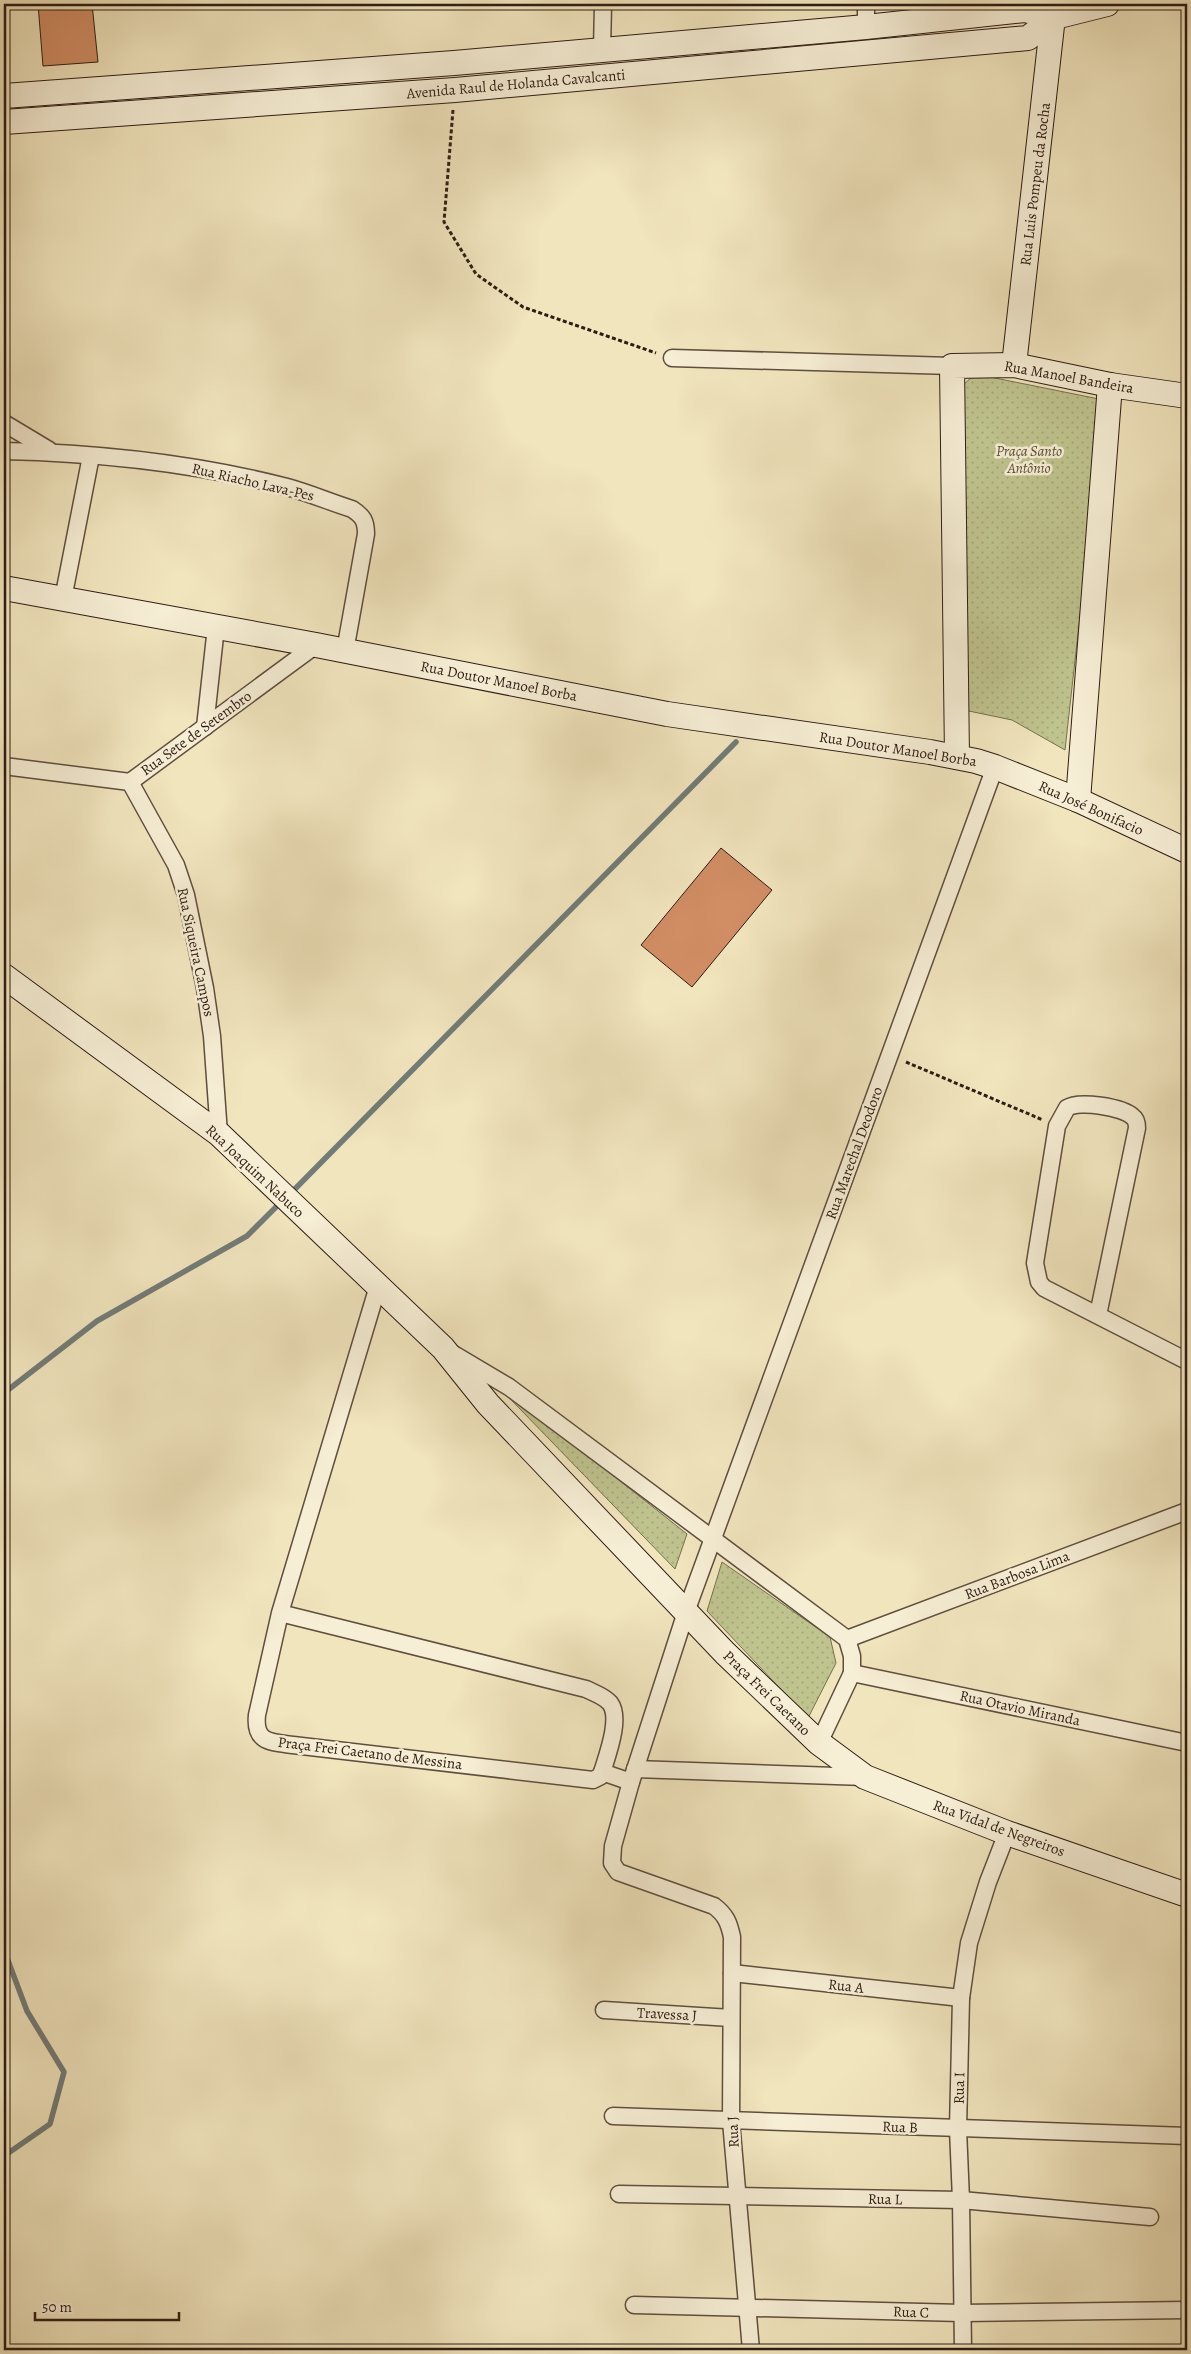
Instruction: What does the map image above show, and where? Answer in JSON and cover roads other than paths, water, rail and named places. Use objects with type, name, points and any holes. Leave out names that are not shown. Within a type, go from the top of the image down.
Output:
[{"type":"street","points":[[602,50],[603,4]]},
{"type":"street","points":[[1054,11],[1107,4]]},
{"type":"street","name":"Avenida Raul de Holanda Cavalcanti","points":[[4,96],[454,63],[602,50],[866,15],[1025,10],[1054,11]]},
{"type":"street","name":"Avenida Raul de Holanda Cavalcanti","points":[[4,122],[455,90],[1028,38],[1054,11]]},
{"type":"street","name":"Rua Luis Pompeu da Rocha","points":[[1014,365],[1054,11]]},
{"type":"street","points":[[454,63],[455,90]]},
{"type":"street","points":[[672,358],[952,366],[958,757]]},
{"type":"street","name":"Rua Manoel Bandeira","points":[[952,366],[1014,365],[1110,385],[1186,397]]},
{"type":"street","points":[[1078,800],[1110,385]]},
{"type":"street","points":[[4,423],[51,452]]},
{"type":"street","name":"Rua Riacho Lava-Pes","points":[[4,451],[51,452],[164,463],[220,471],[289,488],[352,509],[361,515],[366,522],[366,534],[345,651]]},
{"type":"street","points":[[63,599],[91,456]]},
{"type":"street","name":"Rua Doutor Manoel Borba","points":[[4,588],[316,645],[667,714],[958,757],[994,766]]},
{"type":"street","points":[[205,726],[216,627]]},
{"type":"street","name":"Rua Sete de Setembro","points":[[4,766],[130,782],[316,645]]},
{"type":"street","name":"Rua José Bonifacio","points":[[994,766],[1078,800],[1187,851]]},
{"type":"street","name":"Rua Marechal Deodoro","points":[[714,1540],[994,766]]},
{"type":"street","name":"Rua Siqueira Campos","points":[[130,782],[176,865],[186,895],[205,988],[226,1141]]},
{"type":"street","name":"Rua Joaquim Nabuco","points":[[4,976],[226,1141],[444,1348]]},
{"type":"street","points":[[1098,1315],[1137,1133],[1136,1122],[1127,1113],[1094,1104],[1079,1104],[1067,1108],[1057,1126],[1035,1263],[1039,1282],[1044,1288],[1187,1361]]},
{"type":"street","name":"Praça Frei Caetano de Messina","points":[[378,1286],[280,1613],[256,1724],[263,1739],[293,1745],[593,1780],[599,1778],[602,1772]]},
{"type":"street","points":[[444,1348],[509,1387],[846,1639],[852,1656],[852,1673]]},
{"type":"street","name":"Praça Frei Caetano","points":[[444,1348],[488,1404],[686,1612],[819,1744],[852,1673]]},
{"type":"street","name":"Rua Barbosa Lima","points":[[846,1639],[1187,1511]]},
{"type":"street","points":[[633,1776],[686,1612],[714,1540]]},
{"type":"street","points":[[280,1613],[586,1689],[610,1703],[615,1716],[602,1772],[633,1776],[865,1777]]},
{"type":"street","name":"Rua Otavio Miranda","points":[[852,1673],[1187,1743]]},
{"type":"street","name":"Rua Vidal de Negreiros","points":[[819,1744],[865,1777],[1007,1833],[1187,1895]]},
{"type":"street","name":"Rua J","points":[[633,1776],[613,1846],[612,1863],[615,1868],[618,1872],[636,1879],[714,1906],[725,1914],[732,1937],[731,2120],[751,2350]]},
{"type":"street","name":"Rua I","points":[[963,2350],[962,2200],[958,2129],[961,1998],[969,1943],[988,1882],[1007,1833]]},
{"type":"street","name":"Rua A","points":[[732,1973],[961,1998]]},
{"type":"street","name":"Travessa J","points":[[604,2010],[731,2018]]},
{"type":"street","name":"Rua B","points":[[614,2116],[1187,2136]]},
{"type":"street","name":"Rua L","points":[[619,2194],[737,2198],[962,2200],[1150,2217]]},
{"type":"street","name":"Rua C","points":[[634,2306],[748,2307],[962,2314],[1187,2310]]},
{"type":"waterway","points":[[290,1194],[736,742]]},
{"type":"waterway","points":[[4,1393],[97,1321],[247,1236],[281,1202]]},
{"type":"waterway","points":[[4,1950],[27,2011],[64,2072],[50,2124],[4,2156]]},
{"type":"park label","name":"Praça Santo Antônio","points":[[1029,460]]}]
